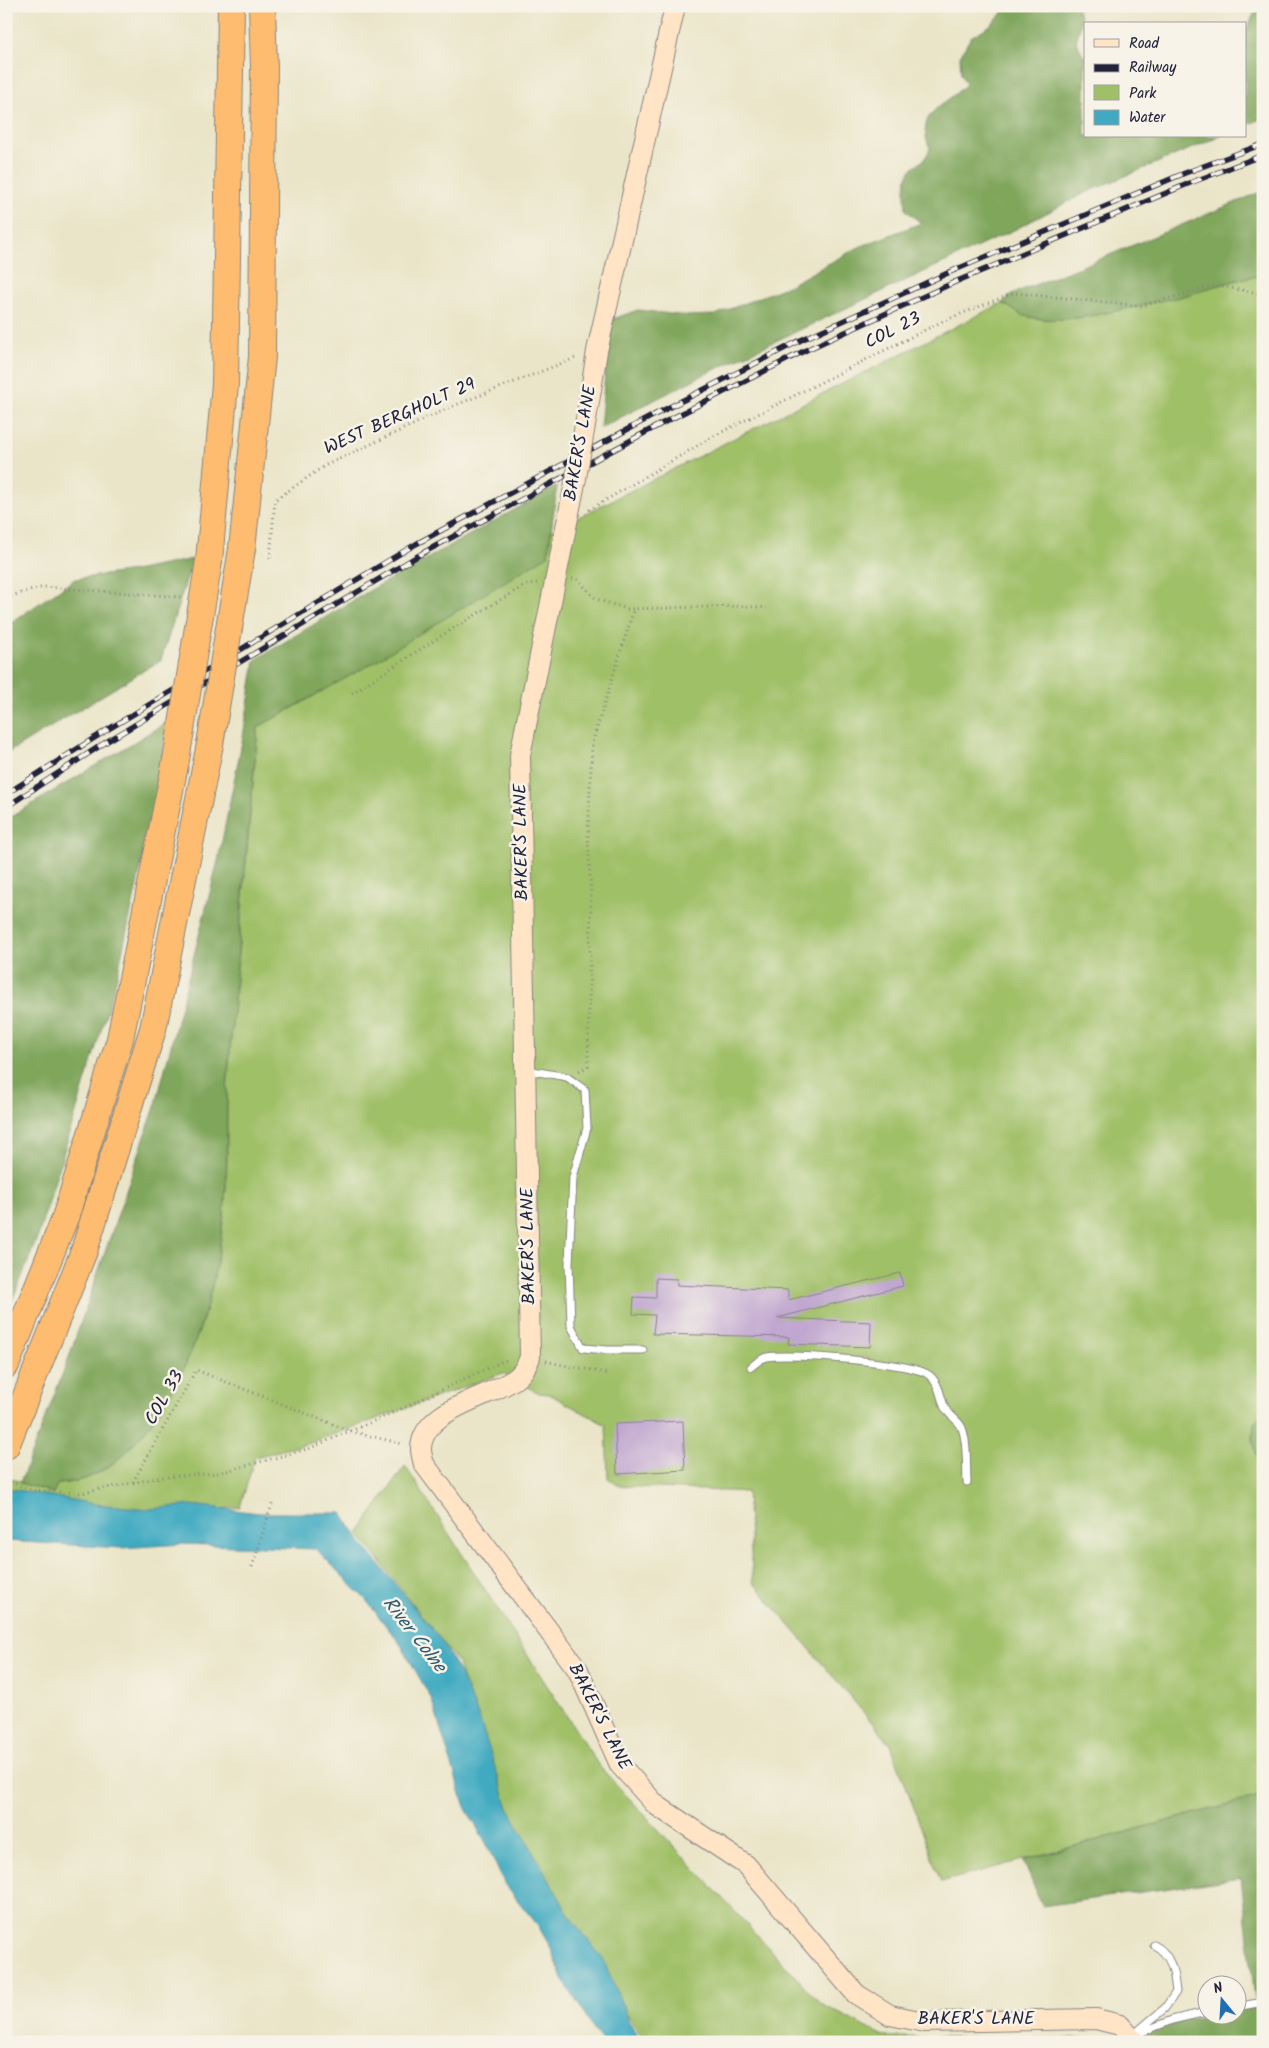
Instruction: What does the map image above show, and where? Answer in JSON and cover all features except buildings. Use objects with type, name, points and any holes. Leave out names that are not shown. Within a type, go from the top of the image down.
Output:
[{"type":"highway","points":[[6,1365],[65,1218],[120,1039],[176,760],[209,561],[225,384],[231,6]]},
{"type":"highway","points":[[10,1437],[84,1251],[153,1029],[210,744],[242,549],[262,357],[264,76],[262,6]]},
{"type":"street","name":"BAKER'S LANE","points":[[530,1357],[527,1070],[520,755],[576,478],[598,350],[674,6]]},
{"type":"street","points":[[421,1449],[426,1432],[436,1419],[514,1379],[526,1368],[530,1357]]},
{"type":"street","name":"BAKER'S LANE","points":[[421,1449],[424,1464],[578,1670],[620,1766],[656,1806],[746,1865],[856,1994],[890,2015],[925,2022],[1096,2018],[1120,2025],[1133,2039]]},
{"type":"lane","points":[[527,1070],[567,1077],[585,1090],[587,1128],[573,1177],[569,1263],[571,1326],[583,1348],[644,1350]]},
{"type":"lane","points":[[751,1367],[764,1357],[802,1357],[896,1365],[929,1374],[938,1388],[944,1407],[959,1424],[964,1433],[967,1482]]},
{"type":"lane","points":[[1133,2039],[1165,2008],[1176,1992],[1168,1955],[1163,1949],[1154,1945]]},
{"type":"lane","points":[[1246,2005],[1263,2002]]},
{"type":"lane","points":[[1133,2039],[1172,2020],[1196,2014]]},
{"type":"path","name":"COL 23","points":[[567,523],[712,437],[943,321],[1014,293],[1142,306],[1215,285],[1263,294]]},
{"type":"path","name":"WEST BERGHOLT 29","points":[[270,558],[275,500],[324,466],[462,403],[598,350]]},
{"type":"path","points":[[352,693],[522,587],[556,577],[577,579],[596,599],[627,609],[744,606],[767,608]]},
{"type":"path","points":[[6,597],[44,587],[188,598]]},
{"type":"path","points":[[567,1077],[588,1066],[592,899],[588,835],[592,743],[634,609]]},
{"type":"path","points":[[6,1480],[30,1490],[81,1493],[162,1477],[218,1473],[308,1449],[502,1361],[530,1357],[573,1368],[590,1369],[608,1374]]},
{"type":"path","name":"COL 33","points":[[132,1483],[196,1370],[350,1431],[421,1449]]},
{"type":"path","points":[[252,1567],[273,1501]]},
{"type":"green space","points":[[1001,6],[1076,6],[1081,21],[1076,42],[1084,56],[1084,138],[1216,138],[1085,193],[1016,229],[703,375],[600,428],[610,320],[638,310],[686,316],[715,315],[788,286],[859,247],[921,223],[906,210],[905,190],[906,180],[910,171],[925,158],[930,148],[926,136],[926,126],[929,118],[941,104],[966,84],[961,74],[960,56],[971,37],[989,26],[1002,13]]},
{"type":"green space","points":[[1263,7],[1263,118],[1246,126],[1246,31],[1254,14]]},
{"type":"green space","points":[[1263,191],[1263,275],[1142,306],[1067,319],[1051,320],[1022,315],[1002,303],[1014,293]]},
{"type":"green space","points":[[1263,275],[1263,1411],[1254,1424],[1253,1441],[1263,1479],[1263,1795],[941,1882],[891,1745],[753,1582],[747,1492],[619,1486],[608,1478],[606,1425],[549,1394],[539,1393],[503,1373],[310,1443],[255,1457],[240,1507],[72,1521],[6,1514],[6,1477],[53,1493],[58,1484],[85,1479],[97,1474],[126,1452],[163,1406],[193,1347],[204,1316],[219,1252],[226,1187],[228,1078],[258,727],[307,700],[548,555],[551,531],[1002,303],[1022,315],[1051,320],[1067,319],[1142,306],[1150,302],[1186,295],[1215,285]]},
{"type":"green space","points":[[557,486],[548,555],[364,668],[258,727],[228,1078],[226,1187],[219,1252],[204,1316],[193,1347],[163,1406],[126,1452],[97,1473],[72,1482],[58,1484],[53,1493],[20,1483],[69,1357],[156,1104],[218,861],[243,737],[255,660],[369,591]]},
{"type":"green space","points":[[193,559],[161,660],[6,754],[6,626],[75,579],[134,571]]},
{"type":"green space","points":[[167,722],[160,780],[115,985],[38,1236],[6,1317],[6,820]]},
{"type":"green space","points":[[1263,1411],[1263,1479],[1253,1441],[1254,1424]]},
{"type":"green space","points":[[405,1466],[599,1766],[821,2004],[885,2037],[1098,2039],[1101,2042],[645,2042],[503,1821],[458,1663],[358,1533]]},
{"type":"green space","points":[[1263,1795],[1263,1997],[1255,1999],[1241,1878],[1042,1906],[1023,1860]]},
{"type":"green space","points":[[1263,2005],[1263,2042],[1147,2042],[1146,2034],[1179,2021],[1196,2018],[1196,2026],[1246,2026],[1246,2008]]},
{"type":"water","name":"River Colne","points":[[6,1488],[95,1504],[149,1509],[192,1505],[259,1513],[342,1513],[364,1546],[441,1640],[459,1672],[479,1717],[508,1808],[571,1918],[603,1959],[629,2021],[641,2042],[603,2042],[597,2034],[562,1978],[552,1950],[537,1924],[505,1885],[487,1845],[465,1807],[431,1698],[401,1645],[366,1600],[316,1549],[183,1544],[121,1548],[6,1541]]},
{"type":"railway","points":[[6,794],[107,730],[416,544],[656,414],[801,340],[950,272],[1185,173],[1263,144]]},
{"type":"railway","points":[[6,807],[106,742],[421,554],[661,424],[806,350],[955,282],[1190,183],[1263,155]]}]
